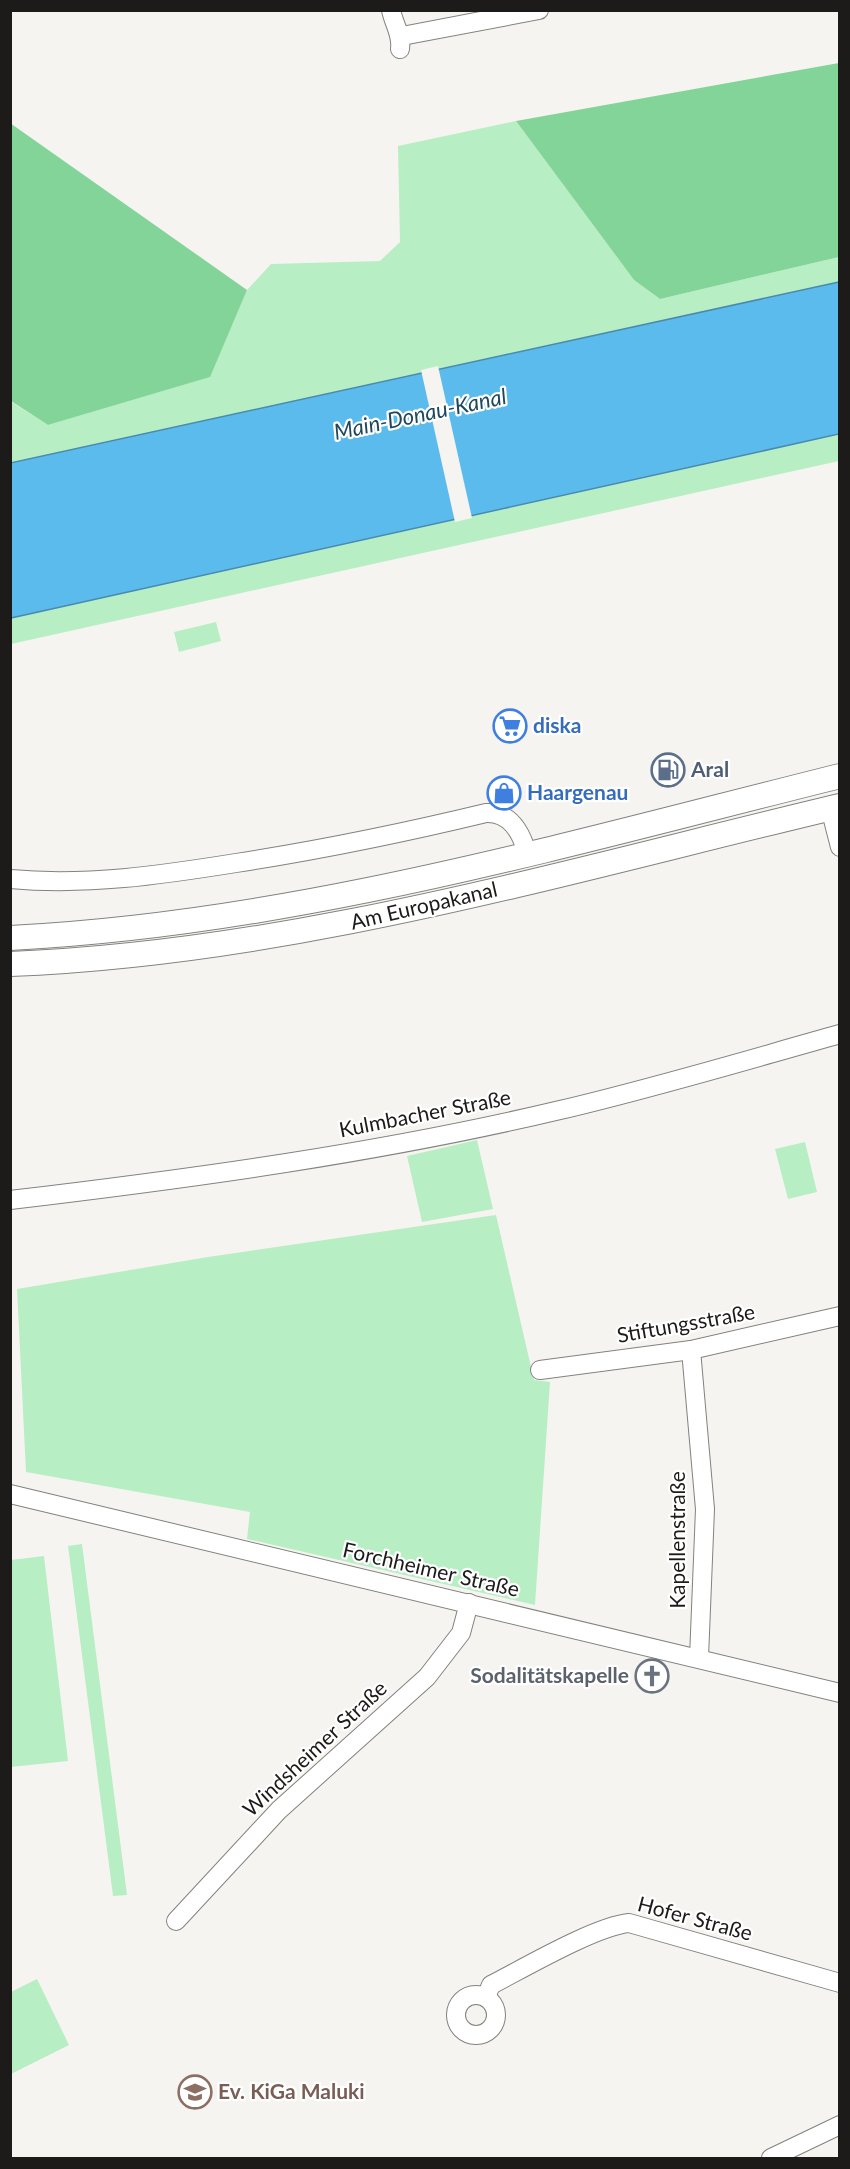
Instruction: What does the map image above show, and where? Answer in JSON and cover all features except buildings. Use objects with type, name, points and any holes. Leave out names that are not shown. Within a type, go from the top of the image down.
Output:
[{"type":"main road","name":"Am Europakanal","points":[[10,938],[228,916],[351,894],[527,853],[837,791]]},
{"type":"main road","name":"Am Europakanal","points":[[10,964],[195,949],[339,925],[837,791]]},
{"type":"street","points":[[391,10],[401,43],[539,10]]},
{"type":"street","points":[[837,791],[840,847]]},
{"type":"street","points":[[10,879],[66,883],[163,874],[297,854],[497,812],[516,827],[527,853]]},
{"type":"street","name":"Kulmbacher Straße","points":[[10,1200],[275,1167],[484,1126],[561,1110],[840,1034]]},
{"type":"street","name":"Stiftungsstraße","points":[[540,1370],[691,1350],[840,1316]]},
{"type":"street","name":"Kapellenstraße","points":[[691,1350],[705,1509],[699,1658]]},
{"type":"street","name":"Forchheimer Straße","points":[[10,1494],[470,1602],[840,1693]]},
{"type":"street","name":"Windsheimer Straße","points":[[176,1921],[279,1810],[427,1677],[461,1633],[470,1602]]},
{"type":"street","name":"Hofer Straße","points":[[486,1997],[491,1985],[602,1930],[629,1923],[840,1983]]},
{"type":"street","points":[[771,2158],[840,2125]]},
{"type":"green space","points":[[839,63],[839,257],[660,299],[634,280],[516,121]]},
{"type":"green space","points":[[516,121],[634,280],[660,299],[839,257],[839,282],[11,463],[10,401],[48,425],[209,377],[247,290],[271,264],[380,261],[400,242],[398,146]]},
{"type":"green space","points":[[10,123],[247,290],[210,377],[48,425],[11,401]]},
{"type":"green space","points":[[839,434],[839,461],[11,644],[10,618]]},
{"type":"green space","points":[[216,622],[221,641],[179,652],[174,632]]},
{"type":"green space","points":[[477,1140],[493,1209],[422,1222],[407,1156]]},
{"type":"green space","points":[[805,1142],[817,1192],[788,1199],[775,1149]]},
{"type":"green space","points":[[496,1215],[534,1380],[550,1382],[535,1605],[247,1539],[250,1512],[26,1472],[17,1289],[208,1257]]},
{"type":"green space","points":[[82,1544],[127,1895],[113,1896],[68,1546]]},
{"type":"green space","points":[[44,1556],[68,1761],[11,1767],[11,1560]]},
{"type":"green space","points":[[37,1979],[69,2045],[11,2074],[11,1992]]},
{"type":"water","name":"Main-Donau-Kanal","points":[[839,282],[839,434],[11,618],[10,463]]},
{"type":"pier","points":[[438,366],[472,518],[455,522],[421,370]]},
{"type":"place","name":"diska","points":[[510,726]]},
{"type":"place","name":"Aral","points":[[668,770]]},
{"type":"place","name":"Haargenau","points":[[504,793]]},
{"type":"place","name":"Sodalitätskapelle","points":[[652,1676]]},
{"type":"place","name":"Ev. KiGa Maluki","points":[[195,2092]]}]
